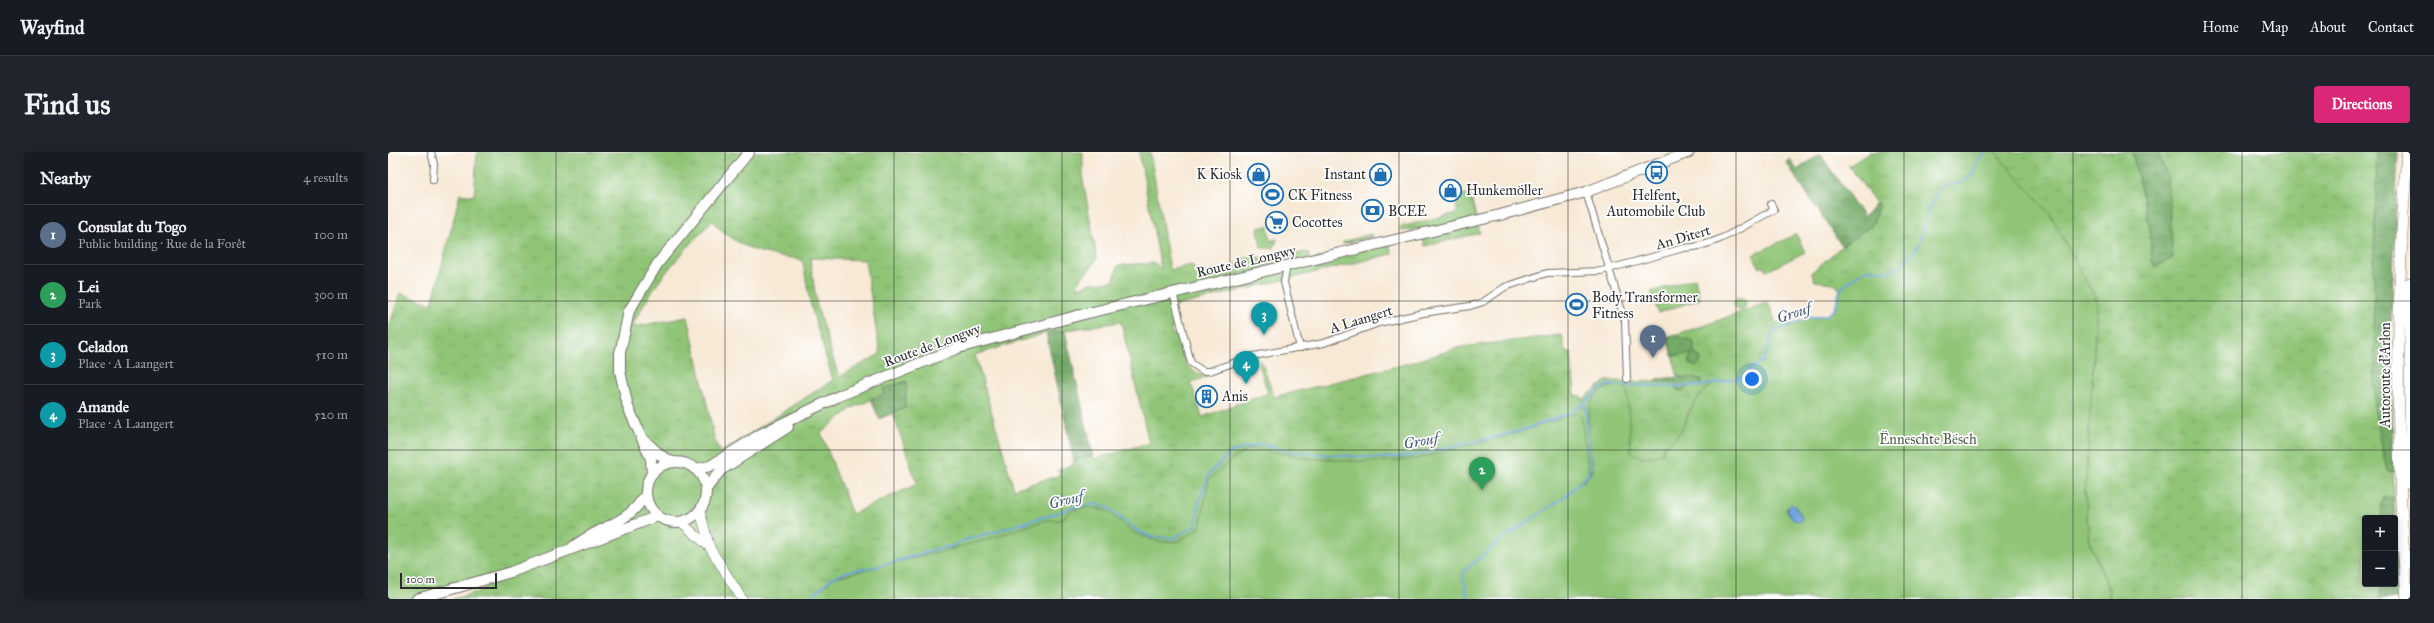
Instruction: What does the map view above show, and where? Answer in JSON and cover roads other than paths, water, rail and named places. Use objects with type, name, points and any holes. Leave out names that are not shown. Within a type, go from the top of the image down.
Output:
[{"type":"highway","name":"Autoroute d'Arlon","points":[[2407,599],[2399,406],[2400,326],[2408,152]]},
{"type":"highway","name":"Autoroute d'Arlon","points":[[2410,283],[2410,484]]},
{"type":"main road","points":[[652,474],[651,459],[644,440],[628,407],[620,371],[620,353],[629,310],[658,263],[749,152]]},
{"type":"main road","name":"Route de Longwy","points":[[696,469],[710,466],[761,434],[814,408],[893,373],[958,348],[1010,333],[1500,215],[1586,192],[1689,152]]},
{"type":"main road","name":"Route de Longwy","points":[[706,489],[721,470],[814,408]]},
{"type":"main road","points":[[644,440],[660,455],[672,462],[689,465],[696,469],[704,481],[706,489],[706,497],[700,511],[694,516],[681,522],[673,522],[658,516],[649,506],[646,494]]},
{"type":"main road","points":[[573,547],[583,538],[631,514],[638,508],[646,494],[652,474],[665,464],[672,462]]},
{"type":"main road","points":[[700,511],[710,548]]},
{"type":"main road","points":[[417,599],[511,572],[573,547],[587,545],[658,516]]},
{"type":"main road","points":[[681,522],[710,548],[742,599]]},
{"type":"street","points":[[431,152],[434,164],[433,180]]},
{"type":"street","points":[[1586,192],[1625,321],[1627,379]]},
{"type":"street","name":"An Ditert","points":[[1610,269],[1684,248],[1696,248],[1714,241],[1739,230],[1745,224],[1774,210],[1771,204]]},
{"type":"street","points":[[1287,266],[1284,282],[1300,348]]},
{"type":"street","name":"A Laangert","points":[[1174,293],[1188,357],[1196,369],[1210,371],[1253,356],[1324,343],[1380,323],[1422,313],[1470,306],[1483,302],[1505,287],[1547,273],[1610,269]]},
{"type":"water","points":[[1791,504],[1795,506],[1802,517],[1801,521],[1793,520],[1786,509]]},
{"type":"waterway","name":"Grouf","points":[[808,599],[832,578],[849,571],[876,567],[944,547],[951,547],[960,542],[1064,511],[1068,508],[1096,504],[1108,508],[1133,528],[1150,537],[1174,538],[1196,525],[1199,501],[1209,474],[1231,452],[1261,444],[1293,452],[1378,458],[1410,456],[1521,431],[1569,413],[1585,403],[1599,390],[1608,385],[1701,386],[1745,377],[1752,368],[1763,361],[1774,331],[1808,318],[1827,315],[1835,309],[1840,290],[1856,276],[1868,269],[1889,271],[1899,267],[1917,248],[1929,210],[1941,188],[1960,183],[1972,175],[1977,161],[1986,152]]},
{"type":"waterway","points":[[1469,599],[1463,578],[1464,571],[1502,539],[1563,498],[1589,474],[1591,470],[1585,403]]},
{"type":"place","name":"Helfent, Automobile Club","points":[[1656,173]]},
{"type":"place","name":"K Kiosk","points":[[1258,174]]},
{"type":"place","name":"Instant","points":[[1381,174]]},
{"type":"place","name":"Hunkemöller","points":[[1450,190]]},
{"type":"place","name":"CK Fitness","points":[[1272,195]]},
{"type":"place","name":"BCEE","points":[[1372,211]]},
{"type":"place","name":"Cocottes","points":[[1277,222]]},
{"type":"place","name":"Body Transformer Fitness","points":[[1577,305]]},
{"type":"place","name":"Celadon","points":[[1264,335]]},
{"type":"place","name":"Consulat du Togo","points":[[1653,358]]},
{"type":"place","name":"Amande","points":[[1246,384]]},
{"type":"place","name":"Anis","points":[[1206,396]]},
{"type":"place","name":"Lei","points":[[1482,490]]},
{"type":"park label","name":"Ënneschte Bësch","points":[[1928,439]]}]
